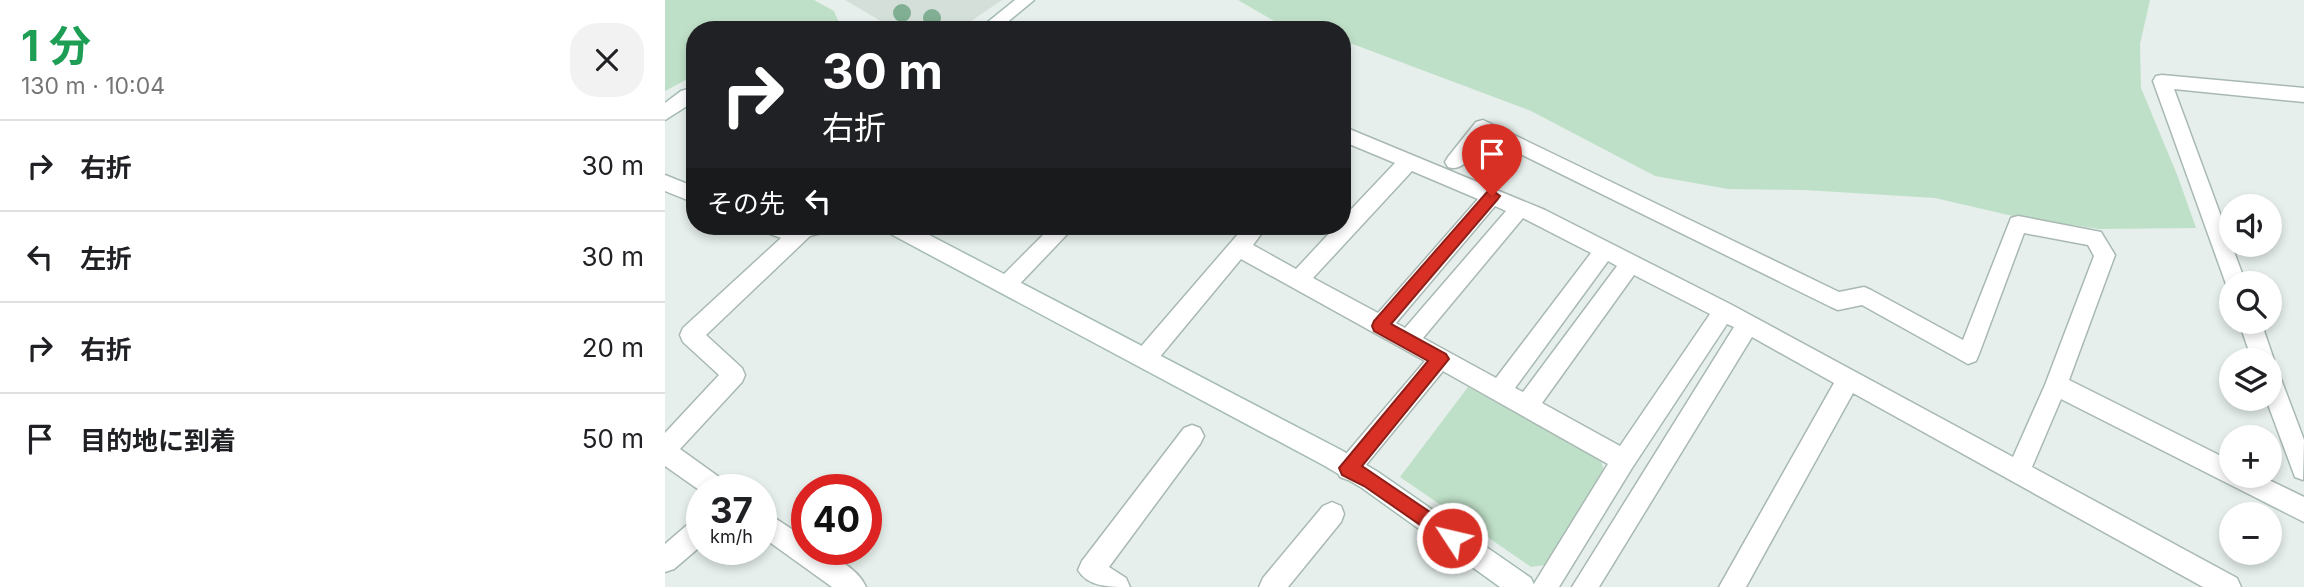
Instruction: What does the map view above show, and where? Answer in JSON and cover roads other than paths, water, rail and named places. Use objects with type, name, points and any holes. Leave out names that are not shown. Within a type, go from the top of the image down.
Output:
[{"type":"street","points":[[998,21],[1026,0]]},
{"type":"street","points":[[2230,271],[2162,81],[2304,95]]},
{"type":"street","points":[[665,113],[686,97]]},
{"type":"street","points":[[1455,162],[1483,127],[1838,300],[1864,296],[1968,354],[2018,224],[2094,238],[2105,254],[2056,385],[2019,471]]},
{"type":"street","points":[[1351,136],[1520,208],[1631,263],[1849,377],[2228,587]]},
{"type":"street","points":[[1351,224],[1409,161]]},
{"type":"street","points":[[1380,326],[1492,196]]},
{"type":"street","points":[[1408,341],[1520,208]]},
{"type":"street","points":[[696,474],[665,451],[734,375],[691,335],[802,235]]},
{"type":"street","points":[[911,235],[1146,357],[1370,480],[1514,585]]},
{"type":"street","points":[[1006,285],[1056,235]]},
{"type":"street","points":[[1146,357],[1249,235]]},
{"type":"street","points":[[1299,280],[1341,235]]},
{"type":"street","points":[[1238,247],[1624,460]]},
{"type":"street","points":[[1499,391],[1605,250]]},
{"type":"street","points":[[1526,406],[1631,263]]},
{"type":"street","points":[[1545,587],[1624,460],[1724,311]]},
{"type":"street","points":[[1585,587],[1748,324]]},
{"type":"street","points":[[1348,468],[1440,359]]},
{"type":"street","points":[[1732,587],[1849,377]]},
{"type":"street","points":[[2056,385],[2219,467]]},
{"type":"street","points":[[2282,411],[2304,471]]},
{"type":"street","points":[[1117,587],[1091,570],[1192,436]]},
{"type":"street","points":[[2261,488],[2304,510]]},
{"type":"street","points":[[1272,587],[1332,514]]},
{"type":"street","points":[[777,532],[853,587]]},
{"type":"street","points":[[665,560],[686,542]]}]
